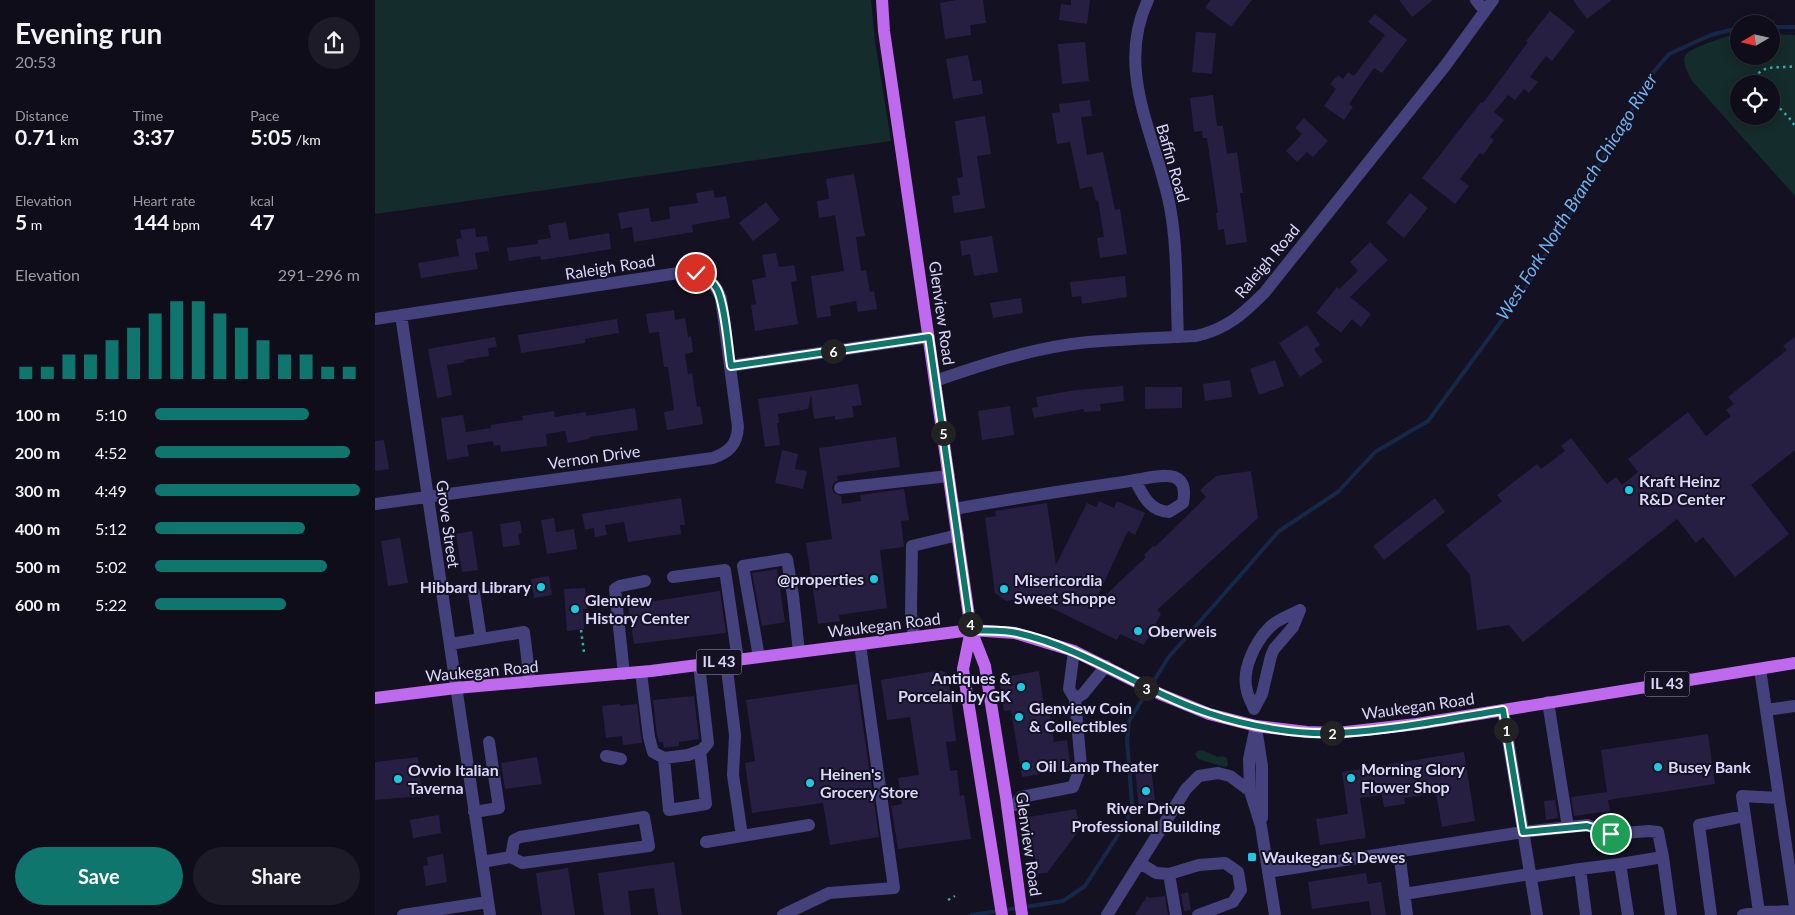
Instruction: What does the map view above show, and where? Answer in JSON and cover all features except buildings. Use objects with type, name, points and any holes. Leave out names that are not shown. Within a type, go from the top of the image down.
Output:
[{"type":"main road","name":"Glenview Road","points":[[882,0],[884,31],[971,630],[985,666],[1023,915]]},
{"type":"main road","name":"Glenview Road","points":[[971,630],[963,669],[1002,915]]},
{"type":"main road","name":"Waukegan Road","points":[[375,698],[456,688],[624,674],[971,630],[1015,632],[1074,651],[1134,682],[1209,714],[1256,726],[1307,732],[1337,733],[1401,726],[1795,663]]},
{"type":"street","name":"Baffin Road","points":[[1148,0],[1137,28],[1135,70],[1144,118],[1163,178],[1170,209],[1174,243],[1178,337]]},
{"type":"street","points":[[1476,0],[1485,10]]},
{"type":"street","name":"Raleigh Road","points":[[935,381],[972,368],[1050,348],[1087,342],[1196,336],[1223,328],[1243,314],[1265,292],[1445,66],[1493,0]]},
{"type":"street","name":"Raleigh Road","points":[[375,319],[676,274],[696,273],[706,276],[721,298],[731,366]]},
{"type":"street","name":"Grove Street","points":[[401,315],[489,909]]},
{"type":"street","points":[[731,366],[929,337]]},
{"type":"street","name":"Vernon Drive","points":[[375,504],[713,458],[725,453],[735,443],[739,427],[731,366]]},
{"type":"street","points":[[839,488],[949,476]]},
{"type":"street","points":[[954,509],[1135,480]]},
{"type":"street","points":[[914,638],[911,613],[912,546],[958,535]]},
{"type":"street","points":[[759,657],[743,566],[787,559],[799,652]]},
{"type":"street","points":[[673,577],[725,570],[732,660],[735,735],[733,776],[742,836]]},
{"type":"street","points":[[624,674],[615,589],[620,586],[645,581]]},
{"type":"street","points":[[475,593],[481,639]]},
{"type":"street","points":[[1300,610],[1293,627],[1274,649],[1267,666],[1262,694],[1254,709],[1246,690],[1246,677],[1249,662],[1260,640],[1270,627],[1300,610]]},
{"type":"street","points":[[449,644],[524,632],[530,682]]},
{"type":"street","points":[[1260,640],[1274,649]]},
{"type":"street","points":[[783,915],[829,893],[894,888],[860,644]]},
{"type":"street","points":[[1006,799],[1014,792],[1021,797],[1073,787],[1081,766],[1075,699],[1069,689],[1074,651]]},
{"type":"street","points":[[641,672],[649,737],[653,752],[663,758],[688,755],[700,751],[708,743],[699,665]]},
{"type":"street","points":[[1075,699],[1083,694],[1106,666]]},
{"type":"street","points":[[1760,669],[1795,906]]},
{"type":"street","points":[[1548,702],[1568,827]]},
{"type":"street","points":[[1766,710],[1795,706]]},
{"type":"street","points":[[1503,710],[1537,915]]},
{"type":"street","points":[[1256,726],[1249,759],[1249,791],[1261,826],[1275,915]]},
{"type":"street","points":[[1256,726],[1262,766],[1261,826]]},
{"type":"street","points":[[475,812],[499,808],[489,742]]},
{"type":"street","points":[[663,758],[669,810],[706,804],[700,751]]},
{"type":"street","points":[[606,756],[621,758]]},
{"type":"street","points":[[1107,915],[1186,789],[1199,776],[1218,773],[1230,776],[1249,791]]},
{"type":"street","points":[[1759,912],[1742,796],[1779,798]]},
{"type":"street","points":[[1711,915],[1699,826],[1745,816]]},
{"type":"street","points":[[482,862],[511,857],[522,863],[649,846],[643,817],[520,837],[514,840],[511,857]]},
{"type":"street","points":[[706,842],[809,825]]},
{"type":"street","points":[[1268,872],[1523,832],[1568,827],[1587,826],[1611,834],[1649,831],[1658,832],[1671,915]]},
{"type":"street","points":[[1399,851],[1407,915]]},
{"type":"street","points":[[1404,894],[1663,857]]},
{"type":"street","points":[[1140,863],[1156,873],[1169,874],[1199,865],[1225,863],[1238,872],[1241,890],[1233,902],[1198,915]]},
{"type":"street","points":[[1620,864],[1628,915]]},
{"type":"street","points":[[1580,869],[1586,915]]},
{"type":"street","points":[[1169,874],[1176,915]]},
{"type":"street","points":[[403,915],[489,909]]},
{"type":"street","points":[[1743,915],[1795,910]]},
{"type":"path","points":[[1756,75],[1766,68],[1795,66]]},
{"type":"path","points":[[1780,108],[1795,126]]},
{"type":"path","points":[[581,630],[584,652]]},
{"type":"path","points":[[947,900],[955,896]]},
{"type":"green space","points":[[375,0],[871,0],[875,41],[891,141],[375,214]]},
{"type":"green space","points":[[1780,34],[1795,35],[1795,196],[1731,125],[1780,125],[1780,75],[1730,75],[1730,123],[1693,82],[1686,69],[1684,59],[1688,53],[1730,36],[1730,65],[1780,65]]},
{"type":"green space","points":[[1202,750],[1218,757],[1223,756],[1227,758],[1228,765],[1225,767],[1198,759],[1195,754]]},
{"type":"waterway","name":"West Fork North Branch Chicago River","points":[[1780,27],[1795,27]]},
{"type":"waterway","name":"West Fork North Branch Chicago River","points":[[972,915],[1063,901],[1085,886],[1127,821],[1132,804],[1127,740],[1129,721],[1168,658],[1279,531],[1338,492],[1375,452],[1428,421],[1525,289],[1630,114],[1644,83],[1669,54],[1711,35],[1730,30]]},
{"type":"place","name":"Kraft Heinz R&D Center","points":[[1629,490]]},
{"type":"place","name":"@properties","points":[[874,579]]},
{"type":"place","name":"Hibbard Library","points":[[541,587]]},
{"type":"place","name":"Misericordia Sweet Shoppe","points":[[1004,589]]},
{"type":"place","name":"Glenview History Center","points":[[575,609]]},
{"type":"place","name":"Oberweis","points":[[1138,631]]},
{"type":"place","name":"Antiques & Porcelain by GK","points":[[1021,687]]},
{"type":"place","name":"Glenview Coin & Collectibles","points":[[1019,717]]},
{"type":"place","name":"Oil Lamp Theater","points":[[1026,766]]},
{"type":"place","name":"Busey Bank","points":[[1658,767]]},
{"type":"place","name":"Morning Glory Flower Shop","points":[[1351,778]]},
{"type":"place","name":"Ovvio Italian Taverna","points":[[398,779]]},
{"type":"place","name":"Heinen's Grocery Store","points":[[810,783]]},
{"type":"place","name":"River Drive Professional Building","points":[[1146,791]]},
{"type":"place","name":"Waukegan & Dewes","points":[[1252,857]]},
{"type":"route","points":[[696,273],[706,276],[711,281],[721,298],[731,366],[929,337],[971,630],[1015,632],[1074,651],[1134,682],[1188,706],[1209,714],[1256,726],[1307,732],[1337,733],[1393,728],[1503,710],[1523,832],[1587,826],[1611,834]]}]
